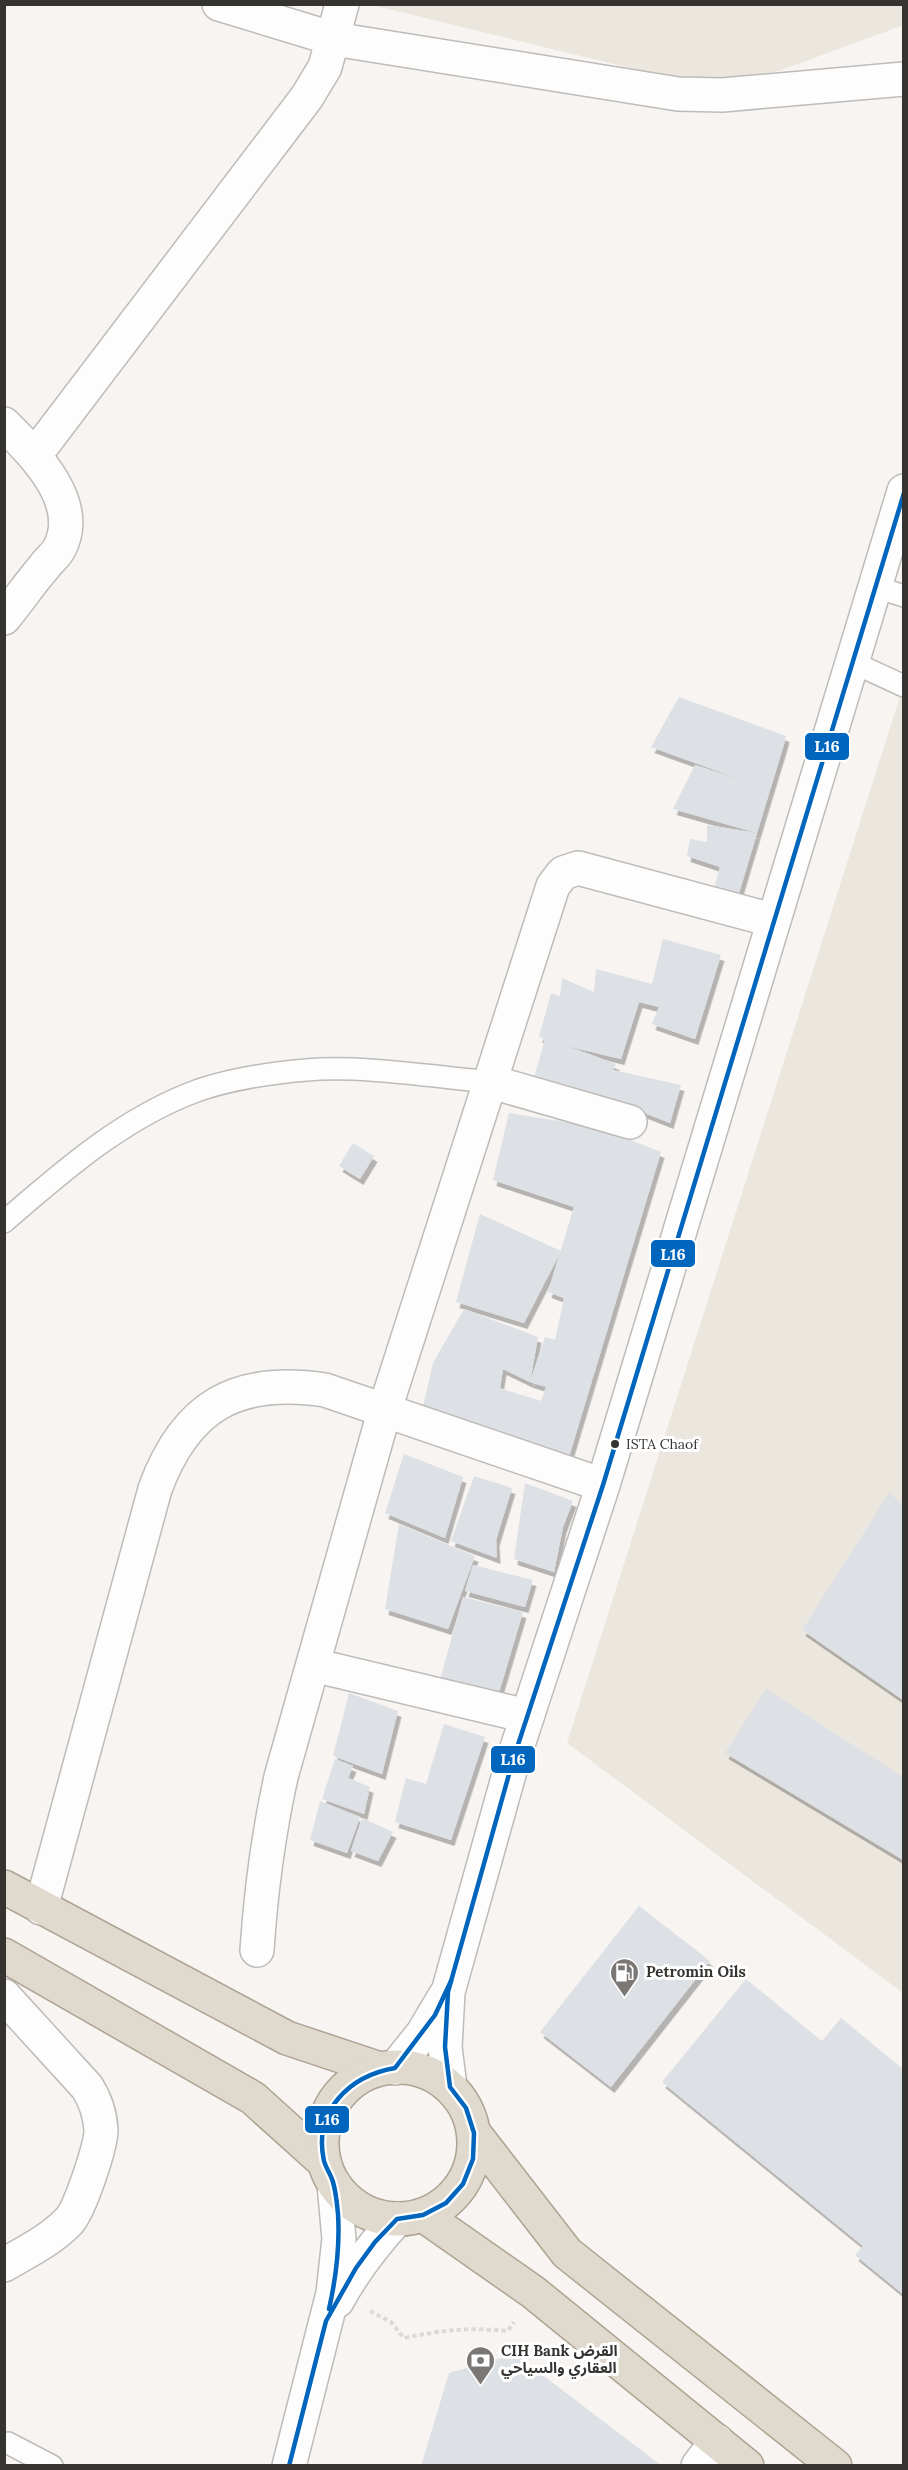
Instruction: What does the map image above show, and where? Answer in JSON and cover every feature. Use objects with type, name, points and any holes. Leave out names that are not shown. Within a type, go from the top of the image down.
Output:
[{"type":"highway","points":[[4,1887],[288,2038],[388,2068]]},
{"type":"highway","points":[[4,1955],[253,2097],[329,2173],[350,2202],[371,2214],[410,2217],[446,2203],[463,2184],[473,2159],[474,2133],[466,2108],[450,2087],[428,2073],[405,2067],[388,2068],[358,2078],[340,2093],[327,2114],[322,2138],[329,2173]]},
{"type":"highway","points":[[474,2133],[567,2253],[835,2466]]},
{"type":"highway","points":[[410,2217],[533,2292],[707,2453],[747,2466]]},
{"type":"street","points":[[219,4],[334,39],[678,94],[722,95],[903,79]]},
{"type":"street","points":[[35,455],[307,97],[325,67],[342,4]]},
{"type":"street","points":[[4,424],[35,455],[63,504],[66,527],[58,549],[4,618]]},
{"type":"street","points":[[450,2087],[445,2047],[447,1992],[527,1716],[603,1485],[772,920],[852,662],[890,591],[903,491]]},
{"type":"street","points":[[257,1950],[261,1886],[269,1832],[281,1777],[385,1409],[492,1082],[553,886],[563,873],[578,868],[772,920]]},
{"type":"street","points":[[492,1082],[630,1122]]},
{"type":"street","points":[[41,1908],[155,1488],[166,1459],[183,1433],[206,1412],[233,1396],[263,1387],[294,1386],[325,1390],[603,1485]]},
{"type":"street","points":[[313,1665],[527,1716]]},
{"type":"street","points":[[388,2068],[423,2033],[447,1992]]},
{"type":"street","points":[[4,1996],[87,2086],[100,2113],[101,2133],[79,2204],[70,2219],[55,2234],[4,2265]]},
{"type":"street","points":[[289,2466],[333,2308],[339,2239],[329,2173]]},
{"type":"street","points":[[333,2308],[356,2268],[375,2242],[410,2217]]},
{"type":"lane","points":[[852,662],[903,686]]},
{"type":"lane","points":[[4,1222],[60,1174],[107,1140],[153,1111],[200,1090],[250,1078],[306,1070],[347,1069],[492,1082]]},
{"type":"lane","points":[[8,2443],[52,2466]]},
{"type":"path","points":[[333,2308],[392,2322],[404,2338],[455,2328],[508,2331],[533,2292]]},
{"type":"shaded area","points":[[903,4],[904,25],[724,91],[372,5]]},
{"type":"shaded area","name":"ISTA Chaof","points":[[903,687],[903,1993],[567,1743]]},
{"type":"building","points":[[679,697],[786,736],[757,833],[673,809],[695,765],[748,782],[651,747]]},
{"type":"building","points":[[707,825],[757,833],[736,903],[713,893],[720,867],[687,856],[690,839],[707,842]]},
{"type":"building","points":[[663,939],[721,955],[695,1039],[652,1024],[659,1007],[639,1002],[621,1059],[567,1046],[616,1064],[613,1070],[681,1085],[670,1123],[604,1097],[602,1104],[532,1085],[545,1039],[539,1037],[551,993],[560,996],[562,978],[594,992],[596,969],[652,984]]},
{"type":"building","points":[[509,1113],[597,1127],[661,1152],[568,1460],[422,1411],[433,1363],[464,1309],[538,1337],[530,1382],[545,1337],[555,1340],[564,1298],[548,1292],[574,1207],[493,1180]],"holes":[[[503,1369],[546,1387],[541,1401],[500,1388]]]},
{"type":"building","points":[[353,1143],[374,1156],[360,1179],[339,1166]]},
{"type":"building","points":[[480,1214],[561,1251],[524,1323],[456,1302]]},
{"type":"building","points":[[404,1454],[463,1477],[445,1538],[385,1513]]},
{"type":"building","points":[[474,1476],[512,1488],[496,1540],[497,1558],[451,1541]]},
{"type":"building","points":[[525,1483],[573,1501],[563,1527],[554,1572],[514,1559]]},
{"type":"building","points":[[889,1493],[903,1504],[903,1700],[802,1630]]},
{"type":"building","points":[[399,1524],[475,1556],[448,1629],[385,1609]]},
{"type":"building","points":[[473,1565],[533,1580],[525,1607],[465,1591]]},
{"type":"building","points":[[463,1597],[523,1612],[497,1699],[440,1680]]},
{"type":"building","points":[[766,1689],[903,1777],[903,1860],[725,1753]]},
{"type":"building","points":[[349,1693],[398,1711],[382,1774],[333,1756]]},
{"type":"building","points":[[444,1724],[485,1737],[451,1840],[395,1822],[406,1778],[426,1784]]},
{"type":"building","points":[[335,1759],[353,1766],[348,1778],[370,1787],[364,1814],[322,1799]]},
{"type":"building","points":[[320,1801],[360,1817],[347,1853],[310,1840]]},
{"type":"building","points":[[362,1818],[393,1832],[378,1861],[351,1851]]},
{"type":"building","name":"Petromin Oils","points":[[639,1906],[710,1961],[611,2087],[540,2032]]},
{"type":"building","points":[[746,1979],[822,2041],[841,2018],[903,2069],[903,2294],[855,2255],[863,2246],[662,2082]]},
{"type":"building","points":[[515,2354],[662,2466],[421,2466],[449,2373]]},
{"type":"transit line","name":"L16","points":[[289,2466],[326,2321],[356,2268],[375,2242],[397,2219],[423,2215],[446,2203],[463,2184],[473,2159],[474,2133],[466,2108],[450,2087],[445,2047],[448,1992],[513,1760],[603,1485],[904,493]]},
{"type":"transit line","name":"L16","points":[[329,2309],[337,2262],[338,2226],[335,2190],[324,2161],[322,2143],[324,2126],[338,2099],[349,2088],[378,2072],[395,2068],[435,2015],[451,1981]]},
{"type":"place","name":"ISTA Chaof","points":[[615,1444]]},
{"type":"place","name":"Petromin Oils","points":[[625,1998]]},
{"type":"place","name":"CIH Bank القرض العقاري والسياحي","points":[[480,2386]]}]
